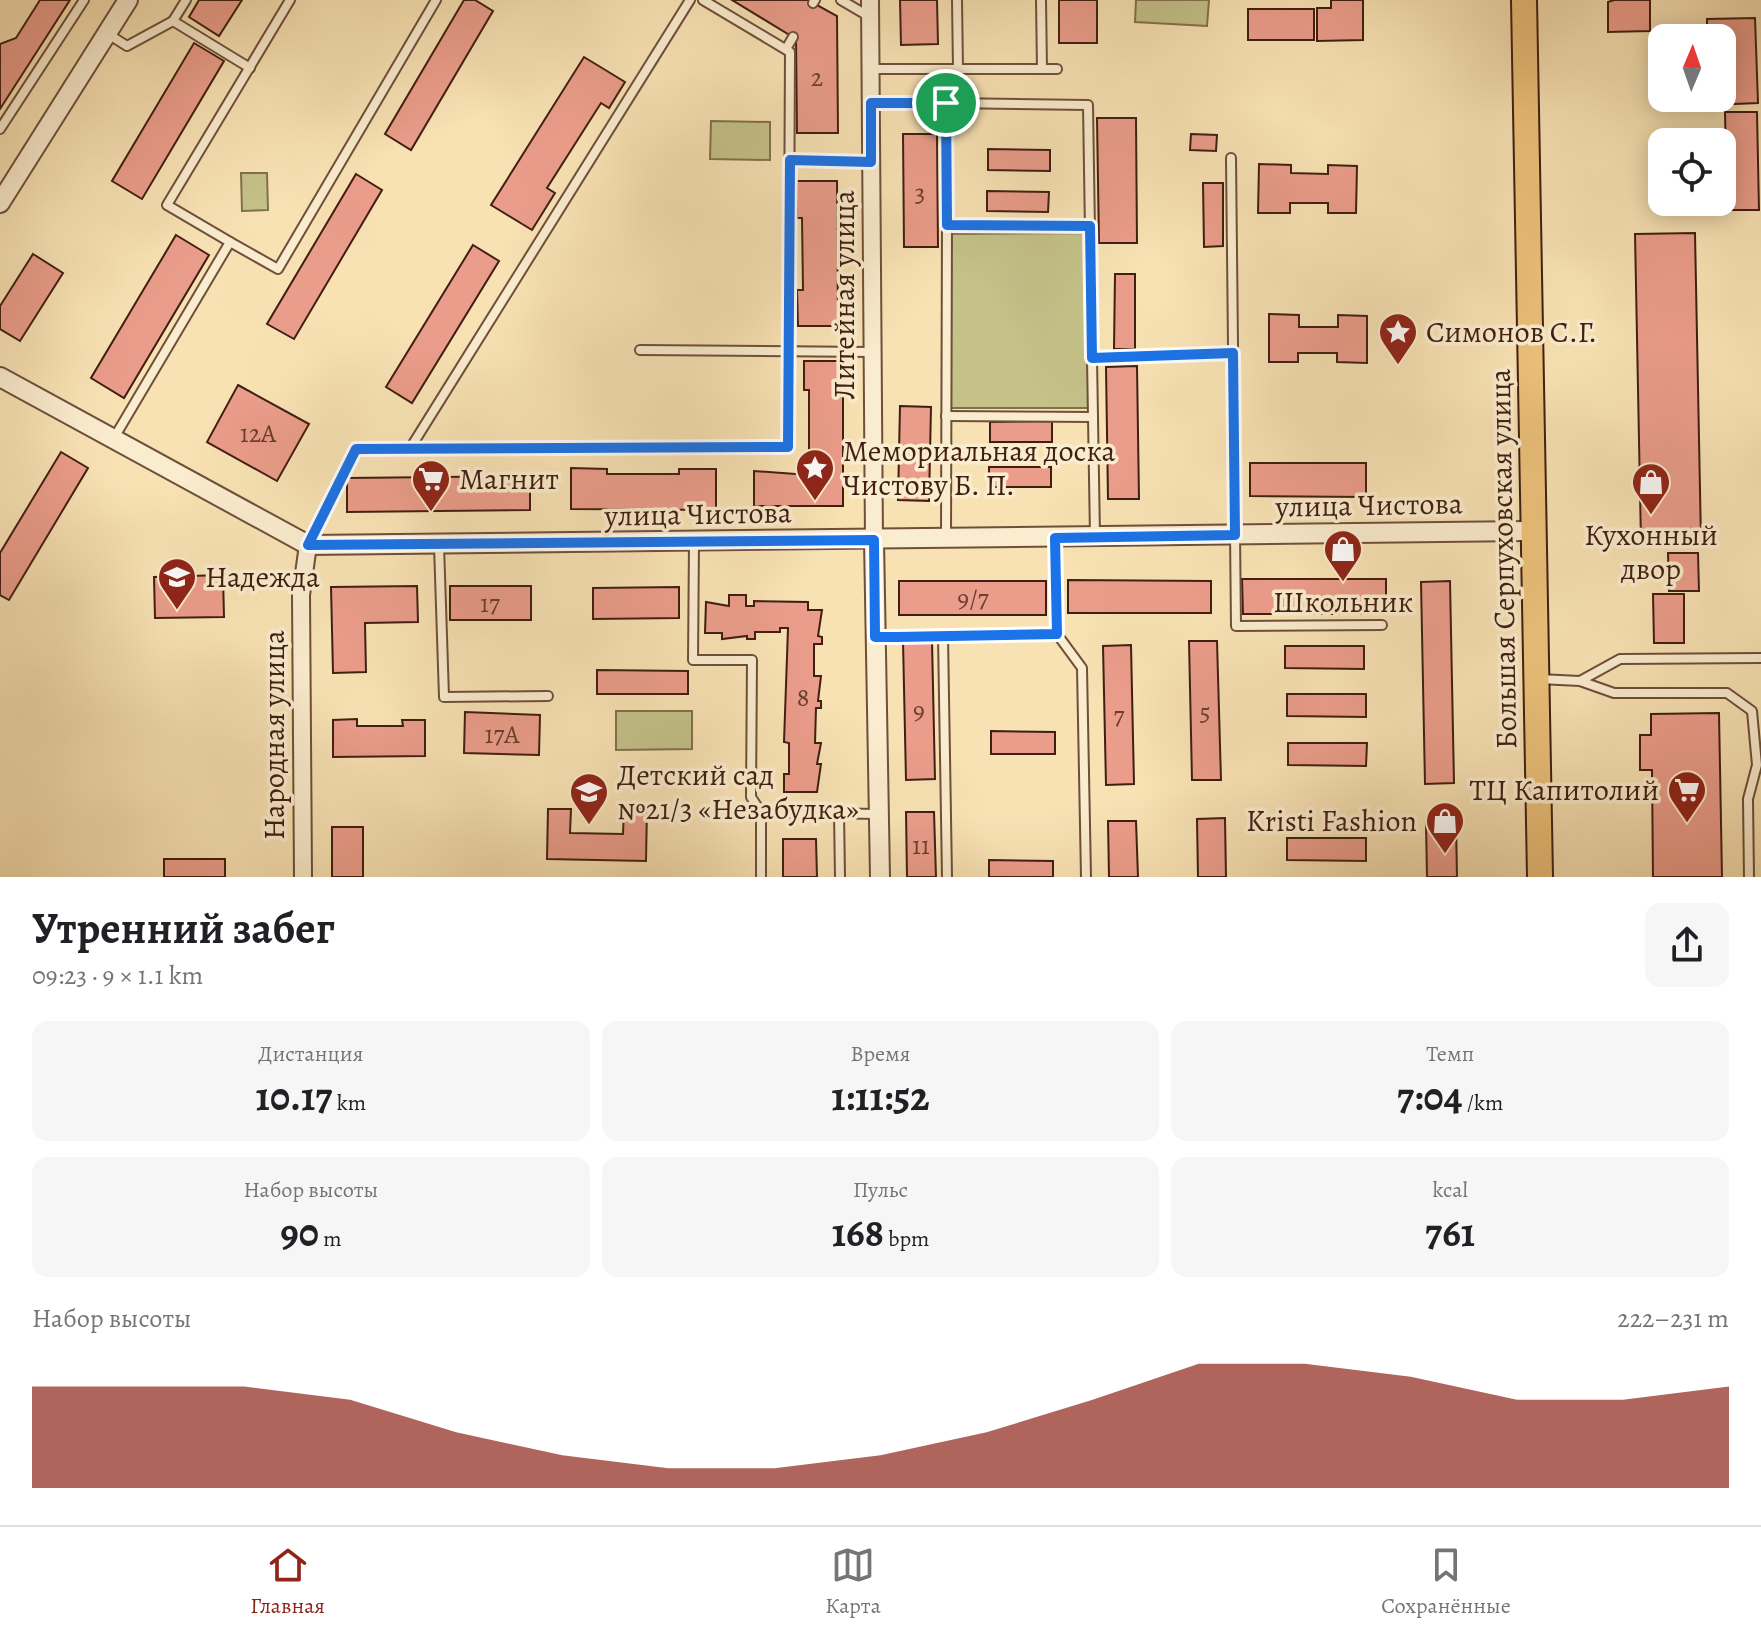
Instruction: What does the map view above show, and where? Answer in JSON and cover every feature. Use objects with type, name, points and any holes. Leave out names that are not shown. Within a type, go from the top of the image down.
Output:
[{"type":"main road","name":"Большая Серпуховская улица","points":[[1524,0],[1540,877]]},
{"type":"street","points":[[0,203],[128,0]]},
{"type":"street","name":"Литейная улица","points":[[870,8],[880,877]]},
{"type":"street","name":"улица Чистова","points":[[0,377],[308,545],[1535,531]]},
{"type":"street","name":"Народная улица","points":[[303,877],[301,595],[308,545]]},
{"type":"lane","points":[[0,129],[84,0]]},
{"type":"lane","points":[[107,34],[127,46],[173,21],[186,0]]},
{"type":"lane","points":[[287,1],[167,205],[278,269],[436,0]]},
{"type":"lane","points":[[411,447],[690,0]]},
{"type":"lane","points":[[308,545],[356,449],[788,447],[790,52],[703,0]]},
{"type":"lane","points":[[841,0],[870,8]]},
{"type":"lane","points":[[957,0],[958,69]]},
{"type":"lane","points":[[1041,0],[1042,69]]},
{"type":"lane","points":[[173,21],[250,68]]},
{"type":"lane","points":[[786,49],[793,37]]},
{"type":"lane","points":[[871,69],[1057,69]]},
{"type":"lane","points":[[871,103],[1088,105],[1095,537]]},
{"type":"lane","points":[[946,103],[946,539]]},
{"type":"lane","points":[[1231,158],[1236,626],[1382,625]]},
{"type":"lane","points":[[790,160],[871,162]]},
{"type":"lane","points":[[947,225],[1090,226]]},
{"type":"lane","points":[[114,439],[230,242]]},
{"type":"lane","points":[[640,350],[872,352]]},
{"type":"lane","points":[[1092,358],[1233,353]]},
{"type":"lane","points":[[946,416],[1093,417]]},
{"type":"lane","points":[[1055,538],[1057,634],[1082,668],[1086,877]]},
{"type":"lane","points":[[694,542],[693,660],[752,660],[751,797],[761,812],[761,877]]},
{"type":"lane","points":[[439,544],[444,697],[548,696]]},
{"type":"lane","points":[[875,637],[1057,634]]},
{"type":"lane","points":[[943,636],[947,877]]},
{"type":"lane","points":[[1580,681],[1620,659],[1761,658]]},
{"type":"lane","points":[[1538,679],[1580,681],[1614,693],[1727,693],[1752,711],[1757,765],[1748,799],[1749,877]]},
{"type":"lane","points":[[761,812],[879,814]]},
{"type":"lane","points":[[839,813],[840,877]]},
{"type":"shaded area","points":[[1136,0],[1209,0],[1207,26],[1135,22]]},
{"type":"shaded area","points":[[711,121],[770,122],[770,160],[710,159]]},
{"type":"shaded area","points":[[241,173],[267,173],[268,210],[242,211]]},
{"type":"shaded area","points":[[1088,233],[1088,408],[949,408],[949,234]]},
{"type":"shaded area","points":[[616,711],[692,711],[692,749],[616,750]]},
{"type":"building","points":[[40,0],[70,0],[0,109],[0,44],[16,38]]},
{"type":"building","points":[[199,0],[242,0],[219,36],[189,17]]},
{"type":"building","points":[[464,0],[475,0],[493,11],[411,150],[385,134]]},
{"type":"building","points":[[732,0],[808,0],[837,16],[838,133],[797,133],[796,39]]},
{"type":"building","points":[[900,0],[937,0],[938,44],[901,45]]},
{"type":"building","points":[[1059,0],[1097,0],[1097,43],[1059,43]]},
{"type":"building","points":[[1331,0],[1363,0],[1363,40],[1317,41],[1317,8],[1331,8]]},
{"type":"building","points":[[1650,0],[1648,31],[1608,32],[1608,2]]},
{"type":"building","points":[[1248,9],[1314,9],[1314,40],[1248,40]]},
{"type":"building","points":[[1755,18],[1758,103],[1736,104],[1736,24],[1707,24],[1707,19]]},
{"type":"building","points":[[194,43],[224,61],[142,199],[112,181]]},
{"type":"building","points":[[584,57],[625,82],[609,108],[601,103],[547,188],[555,193],[532,230],[491,205]]},
{"type":"building","points":[[1725,112],[1757,112],[1759,210],[1736,210],[1736,128],[1725,128]]},
{"type":"building","points":[[1097,118],[1136,118],[1137,243],[1099,243]]},
{"type":"building","points":[[903,134],[937,134],[938,247],[904,247]]},
{"type":"building","points":[[1191,134],[1217,135],[1216,151],[1190,150]]},
{"type":"building","points":[[988,149],[1050,150],[1050,171],[988,170]]},
{"type":"building","points":[[1259,164],[1291,165],[1291,173],[1328,174],[1328,165],[1357,166],[1356,213],[1328,213],[1328,203],[1290,203],[1290,213],[1258,213]]},
{"type":"building","points":[[356,174],[382,190],[294,339],[267,324]]},
{"type":"building","points":[[797,181],[837,181],[838,326],[798,326],[797,290],[803,290],[802,218],[797,218]]},
{"type":"building","points":[[1203,183],[1223,183],[1223,246],[1204,247]]},
{"type":"building","points":[[987,191],[1049,192],[1048,212],[987,211]]},
{"type":"building","points":[[1695,233],[1701,542],[1641,543],[1635,234]]},
{"type":"building","points":[[176,235],[209,255],[124,398],[91,378]]},
{"type":"building","points":[[473,245],[499,261],[412,403],[386,387]]},
{"type":"building","points":[[33,254],[63,273],[20,341],[0,329],[0,306]]},
{"type":"building","points":[[1115,274],[1135,274],[1135,349],[1114,349]]},
{"type":"building","points":[[1269,314],[1299,315],[1299,327],[1338,327],[1338,315],[1367,316],[1367,363],[1337,362],[1337,353],[1298,353],[1298,362],[1269,362]]},
{"type":"building","points":[[804,361],[843,361],[843,506],[754,506],[754,471],[809,475],[809,390],[804,390]]},
{"type":"building","points":[[1137,366],[1139,499],[1108,499],[1106,367]]},
{"type":"building","points":[[238,385],[309,424],[277,481],[207,442]]},
{"type":"building","points":[[900,406],[931,407],[929,501],[898,500]]},
{"type":"building","points":[[1052,421],[1052,442],[990,442],[990,422]]},
{"type":"building","points":[[61,452],[88,468],[9,600],[0,595],[0,553]]},
{"type":"building","points":[[1250,463],[1366,463],[1366,497],[1250,496]]},
{"type":"building","points":[[989,467],[1051,467],[1051,487],[989,487]]},
{"type":"building","points":[[571,468],[607,469],[607,474],[679,474],[679,469],[716,469],[716,510],[571,509]]},
{"type":"building","points":[[530,476],[530,510],[347,512],[347,478]]},
{"type":"building","points":[[1668,553],[1698,553],[1699,591],[1669,591]]},
{"type":"building","points":[[223,575],[224,617],[155,618],[154,577]]},
{"type":"building","points":[[1242,579],[1386,579],[1386,614],[1243,614]]},
{"type":"building","points":[[1068,580],[1211,581],[1211,613],[1068,613]]},
{"type":"building","points":[[899,581],[1046,581],[1046,615],[899,615]]},
{"type":"building","points":[[1450,581],[1454,783],[1425,784],[1421,582]]},
{"type":"building","points":[[417,586],[418,622],[365,623],[366,672],[333,673],[331,587]]},
{"type":"building","points":[[450,586],[531,586],[531,620],[450,620]]},
{"type":"building","points":[[679,587],[679,618],[593,619],[593,588]]},
{"type":"building","points":[[1653,594],[1684,594],[1684,643],[1654,643]]},
{"type":"building","points":[[729,595],[746,595],[746,606],[754,606],[754,601],[808,602],[808,610],[822,610],[818,636],[822,637],[822,644],[814,644],[814,676],[821,676],[818,701],[821,701],[821,708],[816,708],[815,743],[821,743],[817,792],[784,792],[784,774],[789,774],[789,743],[784,742],[788,628],[780,628],[780,632],[755,632],[755,639],[747,639],[747,636],[722,639],[722,633],[705,633],[706,602],[729,606]]},
{"type":"building","points":[[903,641],[932,641],[935,779],[906,780]]},
{"type":"building","points":[[1189,641],[1217,641],[1221,780],[1192,780]]},
{"type":"building","points":[[1131,645],[1134,784],[1106,785],[1103,646]]},
{"type":"building","points":[[1285,646],[1364,646],[1364,669],[1285,668]]},
{"type":"building","points":[[597,670],[688,671],[688,694],[597,694]]},
{"type":"building","points":[[1287,694],[1366,694],[1366,717],[1287,716]]},
{"type":"building","points":[[465,712],[540,715],[539,755],[464,753]]},
{"type":"building","name":"ТЦ Капитолий","points":[[1719,713],[1722,877],[1653,877],[1652,770],[1640,770],[1640,735],[1651,735],[1651,714]]},
{"type":"building","points":[[357,719],[357,726],[403,726],[402,720],[425,720],[425,756],[333,757],[333,720]]},
{"type":"building","points":[[991,731],[1055,732],[1055,754],[991,754]]},
{"type":"building","points":[[1288,743],[1367,743],[1366,766],[1288,765]]},
{"type":"building","points":[[624,808],[647,808],[646,861],[547,859],[548,809],[571,809],[570,833],[623,834]]},
{"type":"building","points":[[906,812],[934,812],[936,877],[907,877]]},
{"type":"building","points":[[1225,818],[1226,877],[1198,877],[1197,819]]},
{"type":"building","points":[[1108,821],[1136,821],[1138,877],[1109,877]]},
{"type":"building","points":[[1426,823],[1456,823],[1457,877],[1427,877]]},
{"type":"building","points":[[332,827],[363,827],[363,877],[332,877]]},
{"type":"building","points":[[1287,838],[1366,838],[1366,861],[1287,860]]},
{"type":"building","points":[[783,839],[816,839],[817,877],[783,877]]},
{"type":"building","points":[[164,859],[225,859],[225,877],[164,877]]},
{"type":"building","points":[[989,860],[1053,861],[1053,877],[989,877]]},
{"type":"place","name":"Симонов С.Г.","points":[[1398,366]]},
{"type":"place","name":"Мемориальная доска Чистову Б. П.","points":[[815,502]]},
{"type":"place","name":"Магнит","points":[[431,513]]},
{"type":"place","name":"Кухонный двор","points":[[1651,516]]},
{"type":"place","name":"Школьник","points":[[1343,583]]},
{"type":"place","name":"Надежда","points":[[177,611]]},
{"type":"place","name":"ТЦ Капитолий","points":[[1687,824]]},
{"type":"place","name":"Детский сад №21/3 «Незабудка»","points":[[589,826]]},
{"type":"place","name":"Kristi Fashion","points":[[1445,855]]},
{"type":"route","points":[[871,103],[946,103],[947,225],[1090,226],[1092,358],[1233,353],[1235,535],[1055,538],[1057,634],[897,637],[875,637],[874,540],[308,545],[356,449],[788,447],[790,160],[871,162],[871,103]]}]
